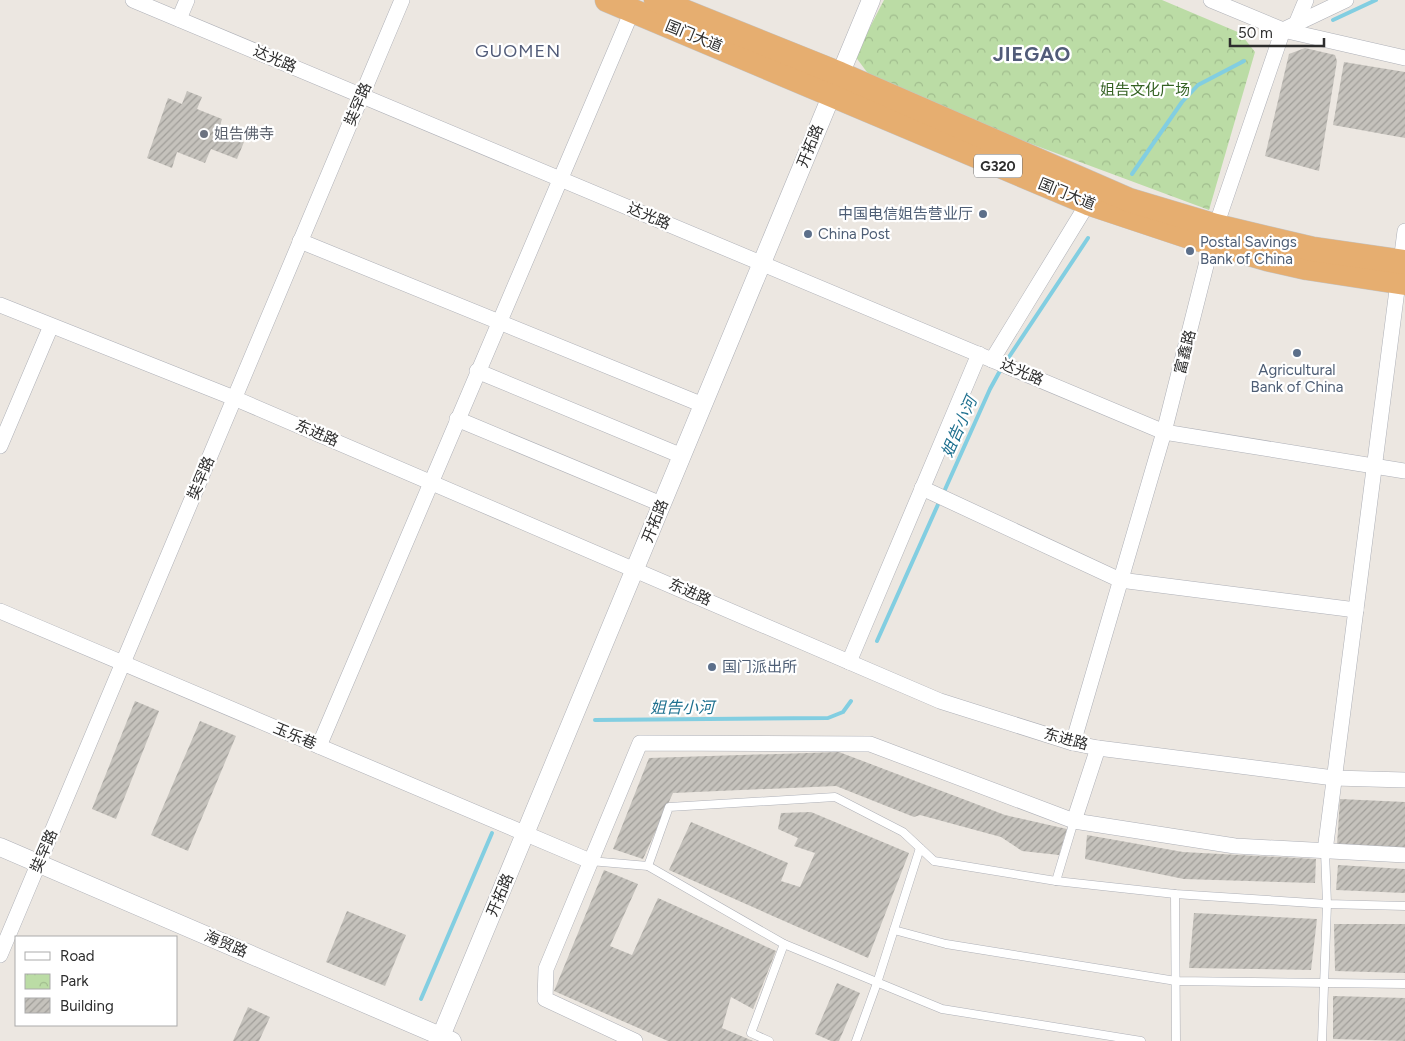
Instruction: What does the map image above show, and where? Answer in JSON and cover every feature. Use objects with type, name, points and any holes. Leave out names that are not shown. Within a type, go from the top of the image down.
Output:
[{"type":"highway","name":"国门大道","points":[[606,0],[836,84],[1214,234]]},
{"type":"highway","name":"国门大道","points":[[656,0],[1088,203],[1214,234],[1313,249],[1402,272]]},
{"type":"street","name":"达光路","points":[[133,0],[1164,432],[1405,471]]},
{"type":"street","points":[[179,19],[187,0]]},
{"type":"street","name":"奘罕路","points":[[0,955],[402,0]]},
{"type":"street","name":"开拓路","points":[[444,1039],[525,833],[871,0]]},
{"type":"street","points":[[1211,0],[1290,27],[1405,58]]},
{"type":"street","name":"富鑫路","points":[[1073,743],[1164,432],[1214,234],[1290,27],[1306,0]]},
{"type":"street","points":[[1290,27],[1346,0]]},
{"type":"street","points":[[319,746],[632,10]]},
{"type":"street","points":[[849,662],[989,358],[1088,203]]},
{"type":"street","points":[[1325,851],[1402,272],[1405,231]]},
{"type":"street","points":[[300,240],[703,405]]},
{"type":"street","name":"东进路","points":[[0,305],[234,398],[635,568],[940,701],[1073,743],[1098,748],[1334,778],[1405,780]]},
{"type":"street","points":[[0,446],[50,326]]},
{"type":"street","points":[[477,371],[682,456]]},
{"type":"street","points":[[457,419],[662,504]]},
{"type":"street","points":[[928,491],[1120,580],[1356,610]]},
{"type":"street","name":"玉乐巷","points":[[0,610],[590,860]]},
{"type":"street","points":[[635,1041],[545,999],[546,969],[640,743],[870,744],[1074,821],[1235,846],[1405,855]]},
{"type":"street","points":[[1074,821],[1098,748]]},
{"type":"street","name":"海贸路","points":[[0,847],[444,1039]]},
{"type":"lane","points":[[648,866],[669,807],[756,800],[835,797],[903,832],[934,861],[1056,881],[1175,894],[1327,904],[1405,906]]},
{"type":"lane","points":[[1056,881],[1074,821]]},
{"type":"lane","points":[[856,1041],[877,984],[920,848]]},
{"type":"lane","points":[[1322,1041],[1327,904],[1325,851]]},
{"type":"lane","points":[[590,860],[648,866],[784,944],[877,984],[942,1009],[1141,1041]]},
{"type":"lane","points":[[1175,894],[1176,1041]]},
{"type":"lane","points":[[894,930],[946,944],[1176,980],[1405,984]]},
{"type":"lane","points":[[770,1041],[751,1032],[784,944]]},
{"type":"green space","name":"姐告文化广场","points":[[884,0],[1162,0],[1240,33],[1255,52],[1209,210],[878,87],[855,56]]},
{"type":"building","points":[[1305,48],[1335,55],[1337,61],[1319,171],[1265,156],[1289,54]]},
{"type":"building","points":[[1344,62],[1405,72],[1405,138],[1333,125]]},
{"type":"building","points":[[187,91],[202,97],[197,109],[222,119],[218,132],[244,142],[237,159],[211,149],[205,163],[177,152],[172,168],[147,158],[168,98],[182,104]]},
{"type":"building","points":[[135,701],[159,711],[116,819],[92,809]]},
{"type":"building","points":[[200,721],[236,736],[188,851],[151,835]]},
{"type":"building","points":[[839,752],[1005,815],[1067,829],[1059,855],[1022,851],[1001,837],[920,815],[914,817],[836,786],[673,793],[643,859],[613,849],[649,758]]},
{"type":"building","points":[[1340,799],[1405,802],[1405,848],[1337,845]]},
{"type":"building","points":[[811,812],[909,853],[868,958],[669,870],[691,822],[788,863],[781,881],[800,887],[815,853],[794,846],[798,838],[778,829],[781,813]]},
{"type":"building","points":[[1087,835],[1183,852],[1316,859],[1315,883],[1184,879],[1085,859]]},
{"type":"building","points":[[1338,865],[1405,869],[1405,893],[1336,890]]},
{"type":"building","points":[[604,870],[638,884],[610,946],[632,955],[658,898],[776,951],[753,1009],[731,997],[722,1028],[753,1041],[668,1041],[554,991]]},
{"type":"building","points":[[347,911],[406,935],[385,986],[326,962]]},
{"type":"building","points":[[1194,913],[1317,919],[1311,970],[1189,968]]},
{"type":"building","points":[[1334,924],[1405,924],[1405,973],[1335,971]]},
{"type":"building","points":[[837,983],[860,993],[839,1041],[831,1041],[815,1034]]},
{"type":"building","points":[[1333,996],[1405,998],[1405,1041],[1333,1039]]},
{"type":"building","points":[[248,1007],[270,1017],[259,1041],[233,1041]]},
{"type":"waterway","name":"姐告小河","points":[[1333,20],[1376,0]]},
{"type":"waterway","name":"姐告小河","points":[[1132,174],[1182,102],[1198,85],[1244,61]]},
{"type":"waterway","name":"姐告小河","points":[[1005,363],[1088,238]]},
{"type":"waterway","name":"姐告小河","points":[[943,494],[990,389],[1001,369]]},
{"type":"waterway","name":"姐告小河","points":[[877,641],[940,500]]},
{"type":"waterway","name":"姐告小河","points":[[595,720],[828,718],[843,712],[851,701]]},
{"type":"waterway","name":"姐告小河","points":[[421,999],[492,833]]},
{"type":"place","name":"姐告佛寺","points":[[204,134]]},
{"type":"place","name":"中国电信姐告营业厅","points":[[983,214]]},
{"type":"place","name":"China Post","points":[[808,234]]},
{"type":"place","name":"Postal Savings Bank of China","points":[[1190,251]]},
{"type":"place","name":"Agricultural Bank of China","points":[[1297,353]]},
{"type":"place","name":"国门派出所","points":[[712,667]]},
{"type":"district","name":"GUOMEN","points":[[518,51]]},
{"type":"district","name":"JIEGAO","points":[[1032,54]]}]
